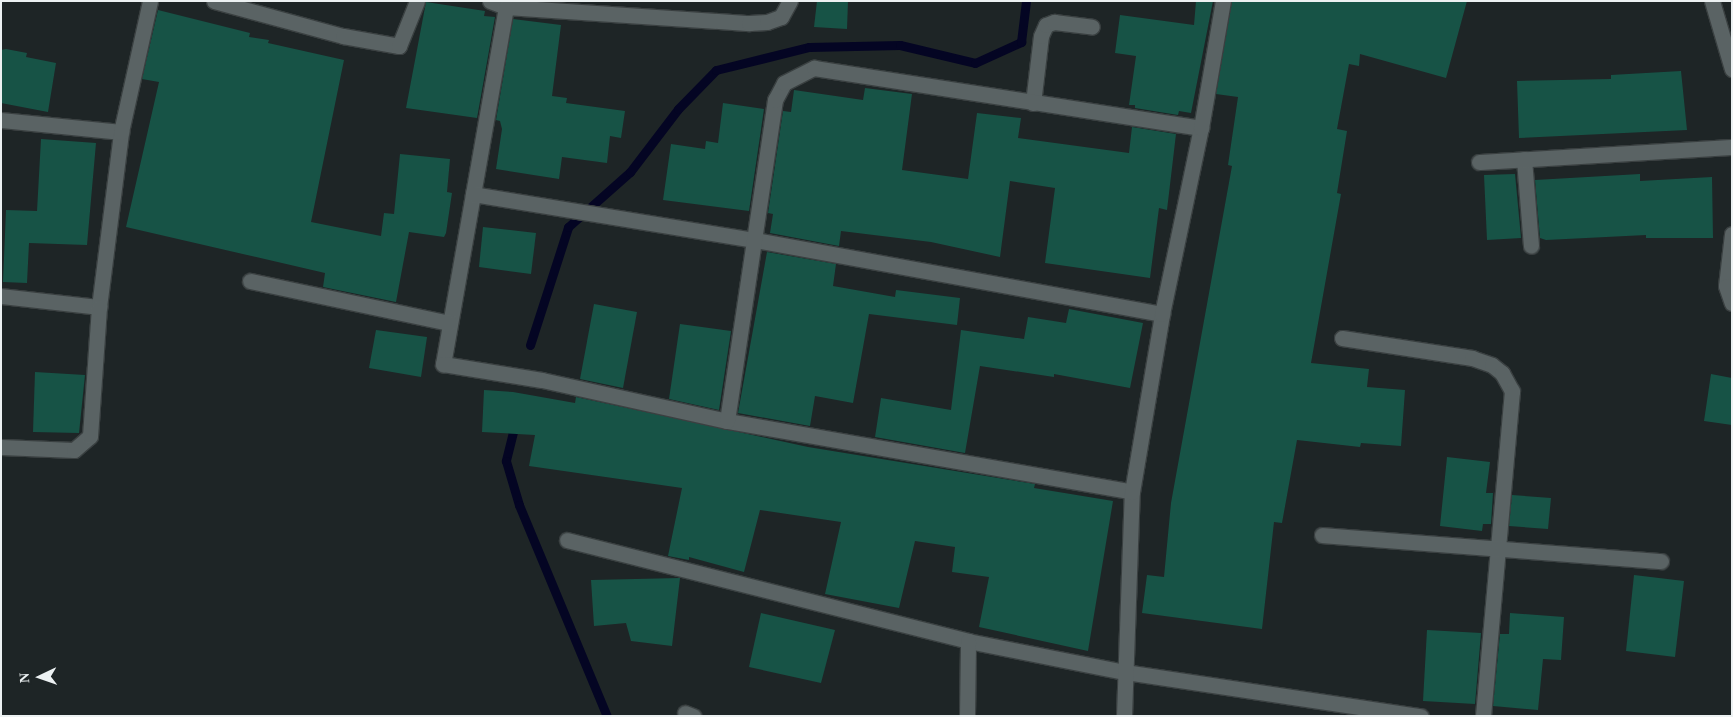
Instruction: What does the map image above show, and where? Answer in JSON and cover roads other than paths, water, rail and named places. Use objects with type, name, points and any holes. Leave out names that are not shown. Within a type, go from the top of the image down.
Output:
[{"type":"street","points":[[1,447],[74,450],[90,436],[100,307],[122,132],[150,1]]},
{"type":"street","points":[[214,1],[343,36],[399,46],[417,1]]},
{"type":"street","points":[[490,1],[506,7],[749,23],[767,22],[781,17],[790,1]]},
{"type":"street","points":[[1124,716],[1132,492],[1162,314],[1201,128],[1223,1]]},
{"type":"street","points":[[1712,1],[1732,69]]},
{"type":"street","points":[[506,7],[443,364],[508,377],[542,380],[727,421],[1132,492]]},
{"type":"street","points":[[1033,103],[1041,36],[1046,25],[1054,22],[1092,27]]},
{"type":"street","points":[[727,421],[775,100],[784,83],[814,68],[1201,128]]},
{"type":"street","points":[[1,120],[122,132]]},
{"type":"street","points":[[1479,162],[1732,146]]},
{"type":"street","points":[[1524,159],[1531,246]]},
{"type":"street","points":[[473,194],[755,240],[1162,314]]},
{"type":"street","points":[[1732,234],[1726,286],[1732,303]]},
{"type":"street","points":[[250,281],[450,323]]},
{"type":"street","points":[[1,296],[100,307]]},
{"type":"street","points":[[1342,338],[1472,358],[1492,364],[1502,373],[1512,391],[1484,716]]},
{"type":"street","points":[[1322,534],[1498,551],[1661,561]]},
{"type":"street","points":[[567,540],[968,641],[1125,672],[1421,716]]},
{"type":"street","points":[[967,716],[968,641]]},
{"type":"waterway","points":[[530,345],[568,227],[630,172],[678,109],[716,70],[809,47],[900,45],[975,63],[1021,42],[1026,1]]},
{"type":"waterway","points":[[515,424],[506,461],[519,505],[607,716]]}]
